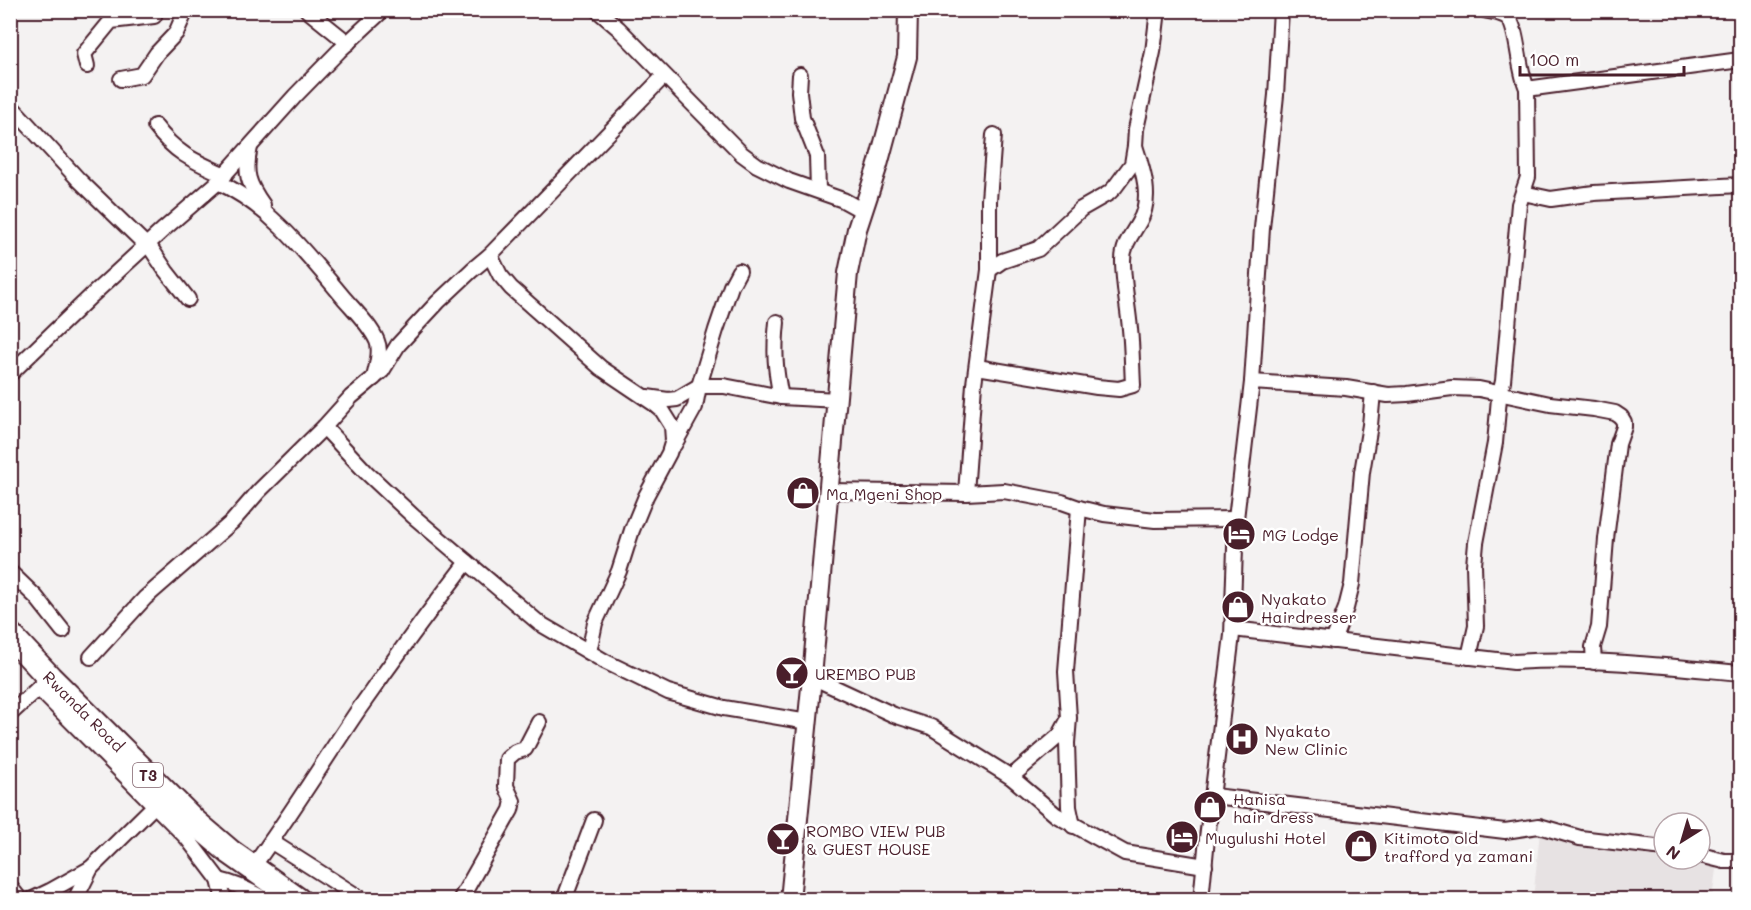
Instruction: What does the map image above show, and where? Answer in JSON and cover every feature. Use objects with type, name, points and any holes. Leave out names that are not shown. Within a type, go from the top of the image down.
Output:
[{"type":"highway","name":"Rwanda Road","points":[[10,635],[44,683],[196,823],[230,852],[298,900]]},
{"type":"street","points":[[87,66],[84,54],[111,21],[154,16],[156,10]]},
{"type":"street","points":[[121,79],[142,75],[157,52],[176,33],[186,10]]},
{"type":"street","points":[[307,10],[348,43]]},
{"type":"street","points":[[10,374],[222,178],[295,96],[383,10]]},
{"type":"street","points":[[597,10],[618,28],[742,154],[757,165],[795,183],[843,200],[863,211]]},
{"type":"street","points":[[790,900],[848,273],[857,229],[881,155],[907,57],[908,10]]},
{"type":"street","points":[[989,270],[1002,261],[1038,249],[1081,209],[1109,193],[1132,164],[1136,129],[1153,52],[1158,10]]},
{"type":"street","points":[[1201,900],[1233,629],[1236,519],[1252,382],[1262,228],[1276,94],[1281,10]]},
{"type":"street","points":[[1469,657],[1476,626],[1474,575],[1476,543],[1495,443],[1503,381],[1518,204],[1528,177],[1527,88],[1520,71],[1513,26],[1506,16],[1485,10]]},
{"type":"street","points":[[1527,88],[1740,60]]},
{"type":"street","points":[[800,75],[799,103],[804,126],[817,156],[818,190]]},
{"type":"street","points":[[91,657],[145,598],[232,522],[259,491],[351,397],[382,372],[398,345],[423,317],[471,270],[490,255],[664,76]]},
{"type":"street","points":[[10,105],[78,179],[147,245],[188,299]]},
{"type":"street","points":[[155,126],[171,145],[185,156],[222,178],[244,195],[304,251],[368,326],[377,341],[379,348],[374,378]]},
{"type":"street","points":[[966,493],[977,367],[989,270],[989,200],[994,135]]},
{"type":"street","points":[[250,146],[247,160],[249,184],[272,219]]},
{"type":"street","points":[[977,367],[1097,387],[1119,389],[1133,385],[1123,260],[1125,244],[1139,223],[1145,204],[1146,187],[1135,146]]},
{"type":"street","points":[[1523,193],[1551,199],[1594,193],[1740,185]]},
{"type":"street","points":[[490,255],[500,275],[545,319],[601,368],[662,410],[672,426],[673,440],[669,453]]},
{"type":"street","points":[[589,652],[595,623],[619,571],[646,496],[695,407],[699,386],[731,286],[739,271]]},
{"type":"street","points":[[777,322],[774,350],[781,397]]},
{"type":"street","points":[[1252,382],[1326,386],[1397,395],[1467,388],[1550,404],[1615,413],[1621,417],[1624,427],[1617,450],[1606,539],[1599,627],[1593,647],[1594,662]]},
{"type":"street","points":[[642,395],[668,400],[677,399],[699,386],[740,388],[781,397],[838,400]]},
{"type":"street","points":[[1333,641],[1346,608],[1352,584],[1362,472],[1373,392]]},
{"type":"street","points":[[324,427],[405,509],[539,623],[606,662],[668,692],[724,708],[808,722]]},
{"type":"street","points":[[829,490],[966,493],[1004,491],[1062,502],[1104,514],[1155,519],[1236,519]]},
{"type":"street","points":[[1073,826],[1069,807],[1067,743],[1069,718],[1066,671],[1079,508]]},
{"type":"street","points":[[252,867],[358,710],[467,562]]},
{"type":"street","points":[[10,572],[36,597],[63,631]]},
{"type":"street","points":[[1233,629],[1514,662],[1553,659],[1740,674]]},
{"type":"street","points":[[812,677],[866,704],[931,727],[1011,777],[1056,815],[1125,853],[1205,866]]},
{"type":"street","points":[[10,714],[44,683],[154,806],[191,843],[219,880],[224,900]]},
{"type":"street","points":[[1011,777],[1060,735],[1069,718]]},
{"type":"street","points":[[460,900],[511,810],[513,801],[506,786],[507,759],[515,752],[525,749],[539,722]]},
{"type":"street","points":[[1214,796],[1504,831],[1542,826],[1580,838],[1652,847]]},
{"type":"street","points":[[31,900],[91,868],[154,806]]},
{"type":"street","points":[[564,900],[594,820]]},
{"type":"street","points":[[272,840],[363,900]]},
{"type":"street","points":[[1712,858],[1740,861]]},
{"type":"street","points":[[75,900],[91,868]]},
{"type":"street","points":[[219,880],[249,890],[266,900]]},
{"type":"street","points":[[10,890],[18,900]]},
{"type":"shaded area","points":[[1540,831],[1652,851],[1652,871],[1712,871],[1712,861],[1717,862],[1712,899],[1533,900]]},
{"type":"place","name":"Ma Mgeni Shop","points":[[803,493]]},
{"type":"place","name":"MG Lodge","points":[[1239,534]]},
{"type":"place","name":"Nyakato Hairdresser","points":[[1238,607]]},
{"type":"place","name":"UREMBO PUB","points":[[792,673]]},
{"type":"place","name":"Nyakato New Clinic","points":[[1242,739]]},
{"type":"place","name":"Hanisa hair dress","points":[[1210,807]]},
{"type":"place","name":"Mugulushi Hotel","points":[[1182,837]]},
{"type":"place","name":"ROMBO VIEW PUB & GUEST HOUSE","points":[[783,839]]},
{"type":"place","name":"Kitimoto old trafford ya zamani","points":[[1361,846]]}]
